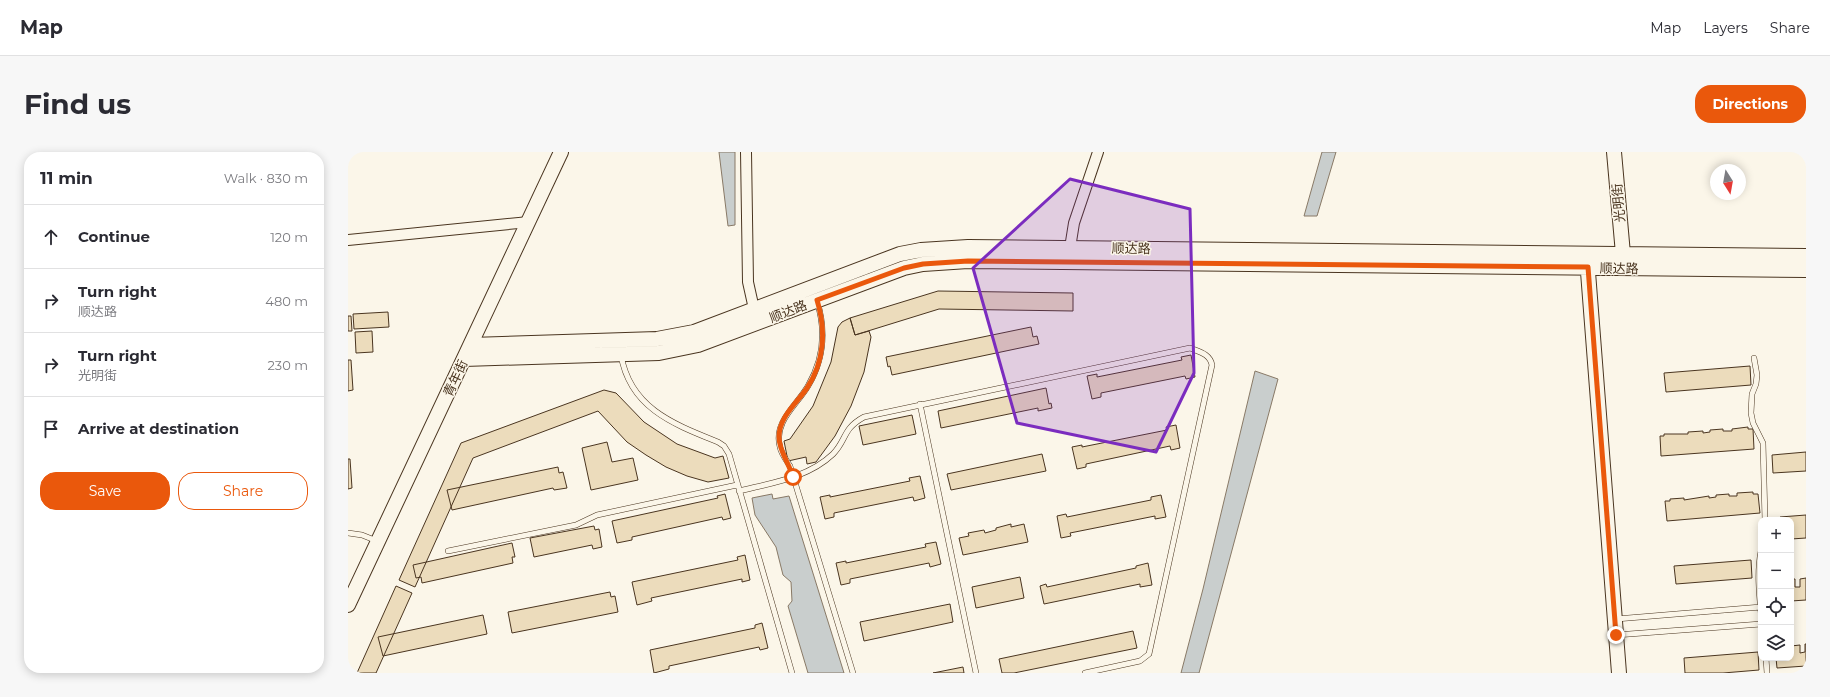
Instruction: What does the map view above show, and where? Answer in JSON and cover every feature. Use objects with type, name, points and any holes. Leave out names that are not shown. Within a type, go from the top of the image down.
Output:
[{"type":"main road","name":"青年街","points":[[348,605],[561,152]]},
{"type":"main road","name":"光明街","points":[[1614,152],[1622,254]]},
{"type":"main road","name":"顺达路","points":[[471,345],[658,339],[694,332],[900,254],[921,250],[968,247],[1587,260],[1806,270]]},
{"type":"main road","name":"顺达路","points":[[464,359],[659,353],[698,345],[904,268],[923,264],[968,261],[1587,260],[1622,254],[1806,256]]},
{"type":"main road","points":[[1587,260],[1619,673]]},
{"type":"street","points":[[746,152],[748,282],[754,309]]},
{"type":"street","points":[[1070,248],[1074,222],[1098,152]]},
{"type":"street","points":[[348,240],[529,222]]},
{"type":"lane","points":[[817,300],[822,316],[822,350],[816,369],[808,386],[785,417],[780,428],[780,447],[790,466],[853,673]]},
{"type":"lane","points":[[739,491],[793,477],[825,462],[835,452],[846,432],[854,422],[864,417],[1190,348],[1205,354],[1211,360],[1212,366],[1149,654],[1140,661],[1085,673]]},
{"type":"lane","points":[[621,355],[626,378],[632,388],[646,404],[666,419],[718,442],[724,446],[729,454],[792,673]]},
{"type":"lane","points":[[1754,358],[1757,375],[1756,384],[1752,394],[1751,413],[1763,443],[1765,517]]},
{"type":"lane","points":[[920,404],[976,673]]},
{"type":"lane","points":[[448,551],[576,525],[597,515],[737,485]]},
{"type":"lane","points":[[348,533],[362,534],[378,542]]},
{"type":"lane","points":[[1760,553],[1758,563],[1760,589]]},
{"type":"lane","points":[[1615,619],[1758,607]]},
{"type":"lane","points":[[1616,635],[1758,624]]},
{"type":"lane","points":[[1766,661],[1767,673]]},
{"type":"highlighted area","points":[[1070,179],[1190,209],[1194,373],[1156,452],[1017,423],[973,268]]},
{"type":"shaded area","points":[[719,152],[735,152],[735,225],[728,226]]},
{"type":"shaded area","points":[[1322,152],[1336,152],[1317,216],[1304,216]]},
{"type":"shaded area","points":[[1255,371],[1278,379],[1199,673],[1181,673],[1203,589]]},
{"type":"shaded area","points":[[772,494],[773,499],[789,496],[844,673],[808,673],[788,606],[792,601],[791,582],[783,575],[776,547],[755,515],[752,498]]},
{"type":"building","points":[[938,291],[1073,293],[1073,311],[939,309],[855,335],[850,318]]},
{"type":"building","points":[[388,312],[389,327],[354,329],[353,314]]},
{"type":"building","points":[[348,316],[351,316],[352,331],[348,331]]},
{"type":"building","points":[[850,318],[855,335],[869,331],[871,337],[864,372],[851,406],[835,436],[816,462],[807,464],[806,457],[788,461],[784,441],[790,439],[813,406],[831,362],[838,327],[842,322]]},
{"type":"building","points":[[1031,327],[1033,337],[1037,336],[1039,344],[892,375],[890,366],[888,367],[886,357]]},
{"type":"building","points":[[372,331],[373,352],[356,353],[355,332]]},
{"type":"building","points":[[1191,355],[1195,377],[1186,379],[1185,376],[1101,393],[1101,397],[1092,399],[1087,376],[1097,374],[1097,377],[1182,360],[1181,357]]},
{"type":"building","points":[[348,360],[351,360],[353,390],[348,391]]},
{"type":"building","points":[[1750,366],[1751,385],[1666,392],[1664,373]]},
{"type":"building","points":[[1046,388],[1049,404],[1051,403],[1052,408],[1038,411],[1038,408],[941,428],[938,411]]},
{"type":"building","points":[[604,390],[616,393],[644,422],[677,444],[715,458],[723,456],[729,478],[708,482],[687,476],[666,467],[627,442],[598,411],[473,458],[415,587],[399,580],[461,443]]},
{"type":"building","points":[[912,415],[916,434],[863,445],[859,426]]},
{"type":"building","points":[[1176,425],[1180,448],[1171,450],[1170,446],[1086,464],[1086,467],[1077,469],[1072,447],[1082,445],[1082,447],[1167,430],[1166,427]]},
{"type":"building","points":[[1748,427],[1748,429],[1753,429],[1754,449],[1661,456],[1660,436],[1664,436],[1664,434],[1688,434],[1688,432],[1703,431],[1703,433],[1710,432],[1710,430],[1723,429],[1723,431],[1732,431],[1732,429]]},
{"type":"building","points":[[607,442],[612,462],[633,458],[638,480],[591,490],[582,448]]},
{"type":"building","points":[[1806,452],[1806,471],[1773,473],[1772,455]]},
{"type":"building","points":[[1042,454],[1046,471],[951,490],[947,474]]},
{"type":"building","points":[[348,459],[350,459],[352,488],[348,489]]},
{"type":"building","points":[[558,467],[559,473],[563,472],[567,488],[554,490],[553,488],[452,510],[447,490]]},
{"type":"building","points":[[920,476],[925,498],[914,501],[913,497],[834,513],[834,517],[825,519],[820,497],[830,495],[830,497],[910,481],[909,478]]},
{"type":"building","points":[[1753,492],[1753,494],[1758,494],[1760,513],[1667,521],[1665,501],[1670,501],[1670,499],[1684,498],[1684,500],[1709,496],[1709,498],[1716,497],[1716,495],[1729,494],[1729,496],[1737,496],[1737,493]]},
{"type":"building","points":[[725,494],[731,518],[723,520],[722,517],[632,537],[632,540],[617,543],[612,521],[718,498],[717,496]]},
{"type":"building","points":[[1161,495],[1166,517],[1155,519],[1155,516],[1070,533],[1071,536],[1061,538],[1057,516],[1066,514],[1067,517],[1151,500],[1151,497]]},
{"type":"building","points":[[1806,515],[1806,538],[1794,539],[1794,517],[1780,517]]},
{"type":"building","points":[[1011,524],[1011,527],[1024,524],[1028,542],[963,555],[959,538],[969,536],[968,533],[984,530],[985,533]]},
{"type":"building","points":[[594,526],[595,530],[599,529],[602,547],[593,549],[592,545],[534,557],[530,538]]},
{"type":"building","points":[[936,542],[941,564],[930,567],[929,563],[850,579],[850,583],[841,585],[836,563],[846,561],[846,563],[926,547],[925,544]]},
{"type":"building","points":[[512,543],[515,557],[512,557],[513,563],[422,583],[421,577],[416,578],[413,565]]},
{"type":"building","points":[[745,555],[750,580],[742,582],[742,579],[651,598],[652,601],[637,605],[632,582],[738,560],[737,557]]},
{"type":"building","points":[[1751,560],[1752,578],[1676,584],[1674,566]]},
{"type":"building","points":[[1148,563],[1152,585],[1140,587],[1140,584],[1044,604],[1040,586],[1046,584],[1047,587],[1136,568],[1136,566]]},
{"type":"building","points":[[1020,577],[1024,598],[976,608],[972,587]]},
{"type":"building","points":[[1806,578],[1806,600],[1794,601],[1794,579],[1795,587],[1800,587],[1800,579]]},
{"type":"building","points":[[396,586],[412,593],[376,673],[357,673]]},
{"type":"building","points":[[610,592],[611,597],[615,596],[618,612],[512,633],[508,612]]},
{"type":"building","points":[[950,604],[953,622],[864,641],[860,622]]},
{"type":"building","points":[[483,615],[487,634],[383,656],[378,637]]},
{"type":"building","points":[[762,623],[768,648],[760,650],[759,647],[669,666],[669,669],[654,673],[650,650],[755,628],[755,625]]},
{"type":"building","points":[[1133,631],[1137,648],[1014,673],[1002,673],[999,659]]},
{"type":"building","points":[[1806,644],[1806,666],[1777,668],[1776,661],[1794,661],[1794,646],[1800,645],[1800,653],[1805,652]]},
{"type":"building","points":[[1758,652],[1759,670],[1723,673],[1685,673],[1684,658]]},
{"type":"building","points":[[963,667],[964,673],[933,673]]},
{"type":"route","points":[[793,477],[790,466],[780,447],[780,428],[785,417],[808,386],[816,369],[822,350],[822,316],[817,300],[904,268],[923,264],[968,261],[1588,267],[1616,635]]}]
